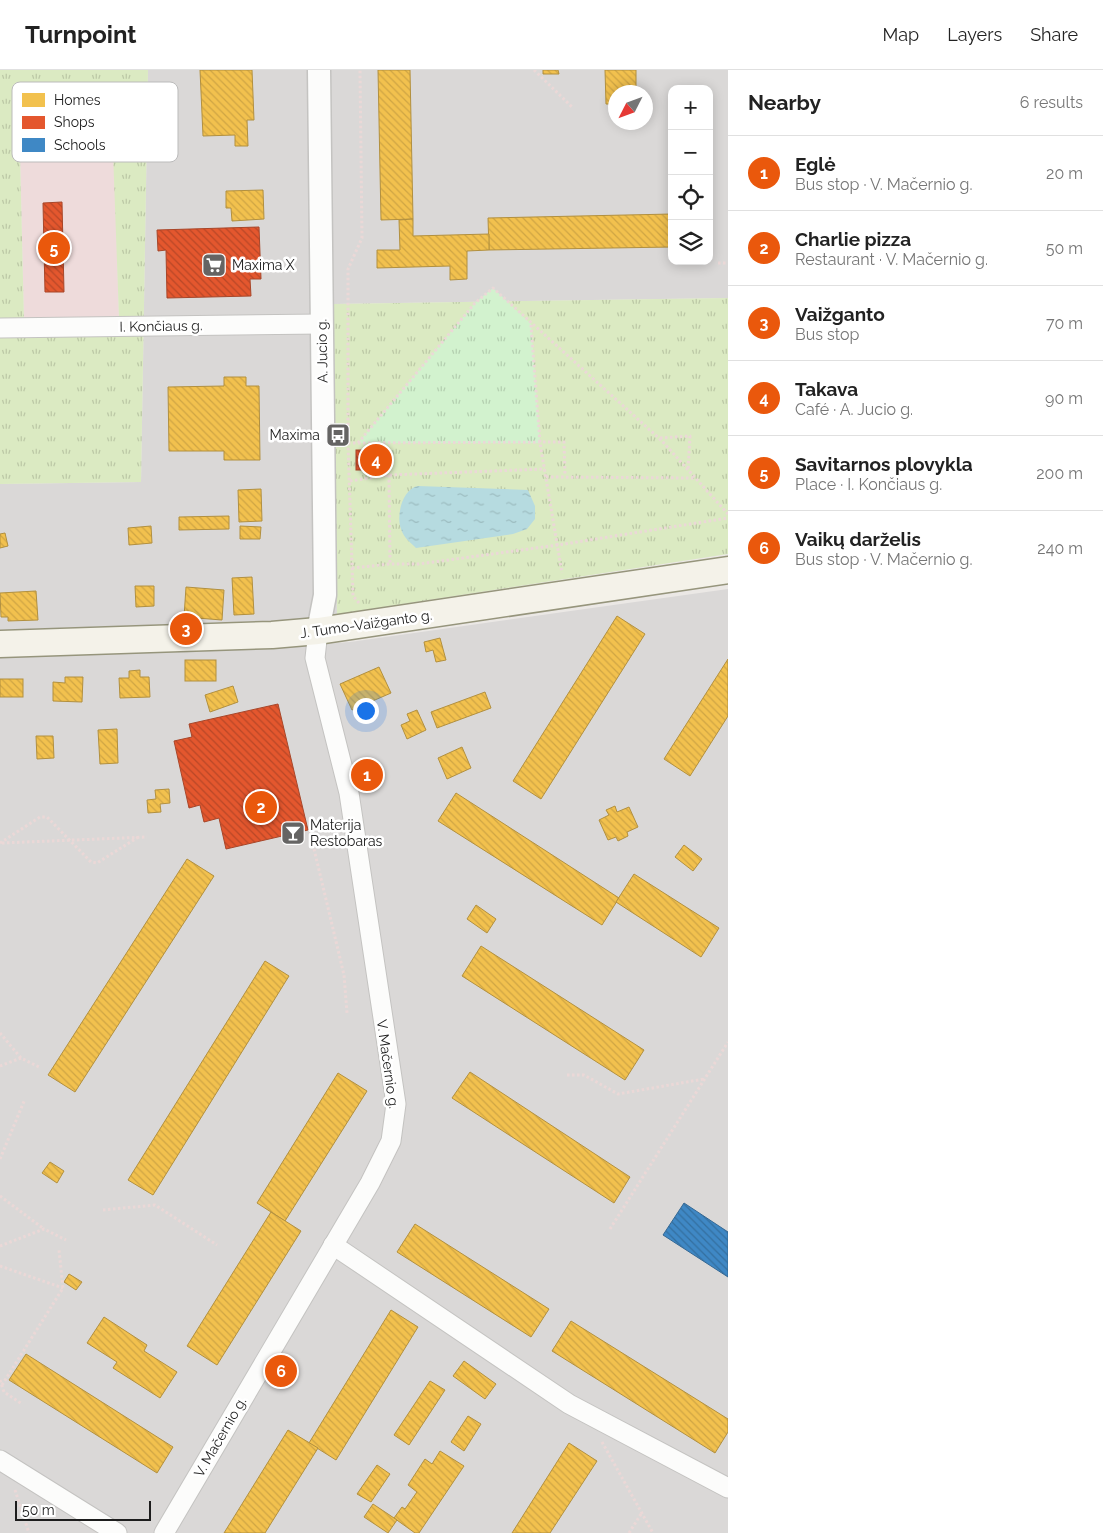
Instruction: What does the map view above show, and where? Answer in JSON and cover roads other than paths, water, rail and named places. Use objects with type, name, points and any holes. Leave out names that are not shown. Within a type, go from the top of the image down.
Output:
[{"type":"main road","name":"J. Tumo-Vaižganto g.","points":[[0,644],[272,635],[318,631],[728,570]]},
{"type":"street","name":"A. Jucio g.","points":[[318,631],[325,594],[319,70]]},
{"type":"street","name":"I. Končiaus g.","points":[[0,328],[322,324]]},
{"type":"street","name":"V. Mačernio g.","points":[[164,1533],[370,1183],[391,1141],[396,1104],[349,793],[314,658],[318,631]]},
{"type":"street","points":[[333,1245],[520,1372],[585,1412],[728,1488]]},
{"type":"street","points":[[3,1462],[117,1533]]},
{"type":"water","points":[[418,486],[528,490],[535,506],[535,519],[527,529],[513,534],[416,548],[407,540],[402,532],[399,517],[404,497],[412,488]]},
{"type":"place","name":"Savitarnos plovykla","points":[[54,248]]},
{"type":"place","name":"Maxima X","points":[[214,265]]},
{"type":"place","name":"Maxima","points":[[338,435]]},
{"type":"place","name":"Takava","points":[[376,460]]},
{"type":"place","name":"Vaižganto","points":[[186,629]]},
{"type":"place","name":"Eglė","points":[[367,775]]},
{"type":"place","name":"Charlie pizza","points":[[261,807]]},
{"type":"place","name":"Materija Restobaras","points":[[293,833]]},
{"type":"place","name":"Vaikų darželis","points":[[281,1371]]}]
